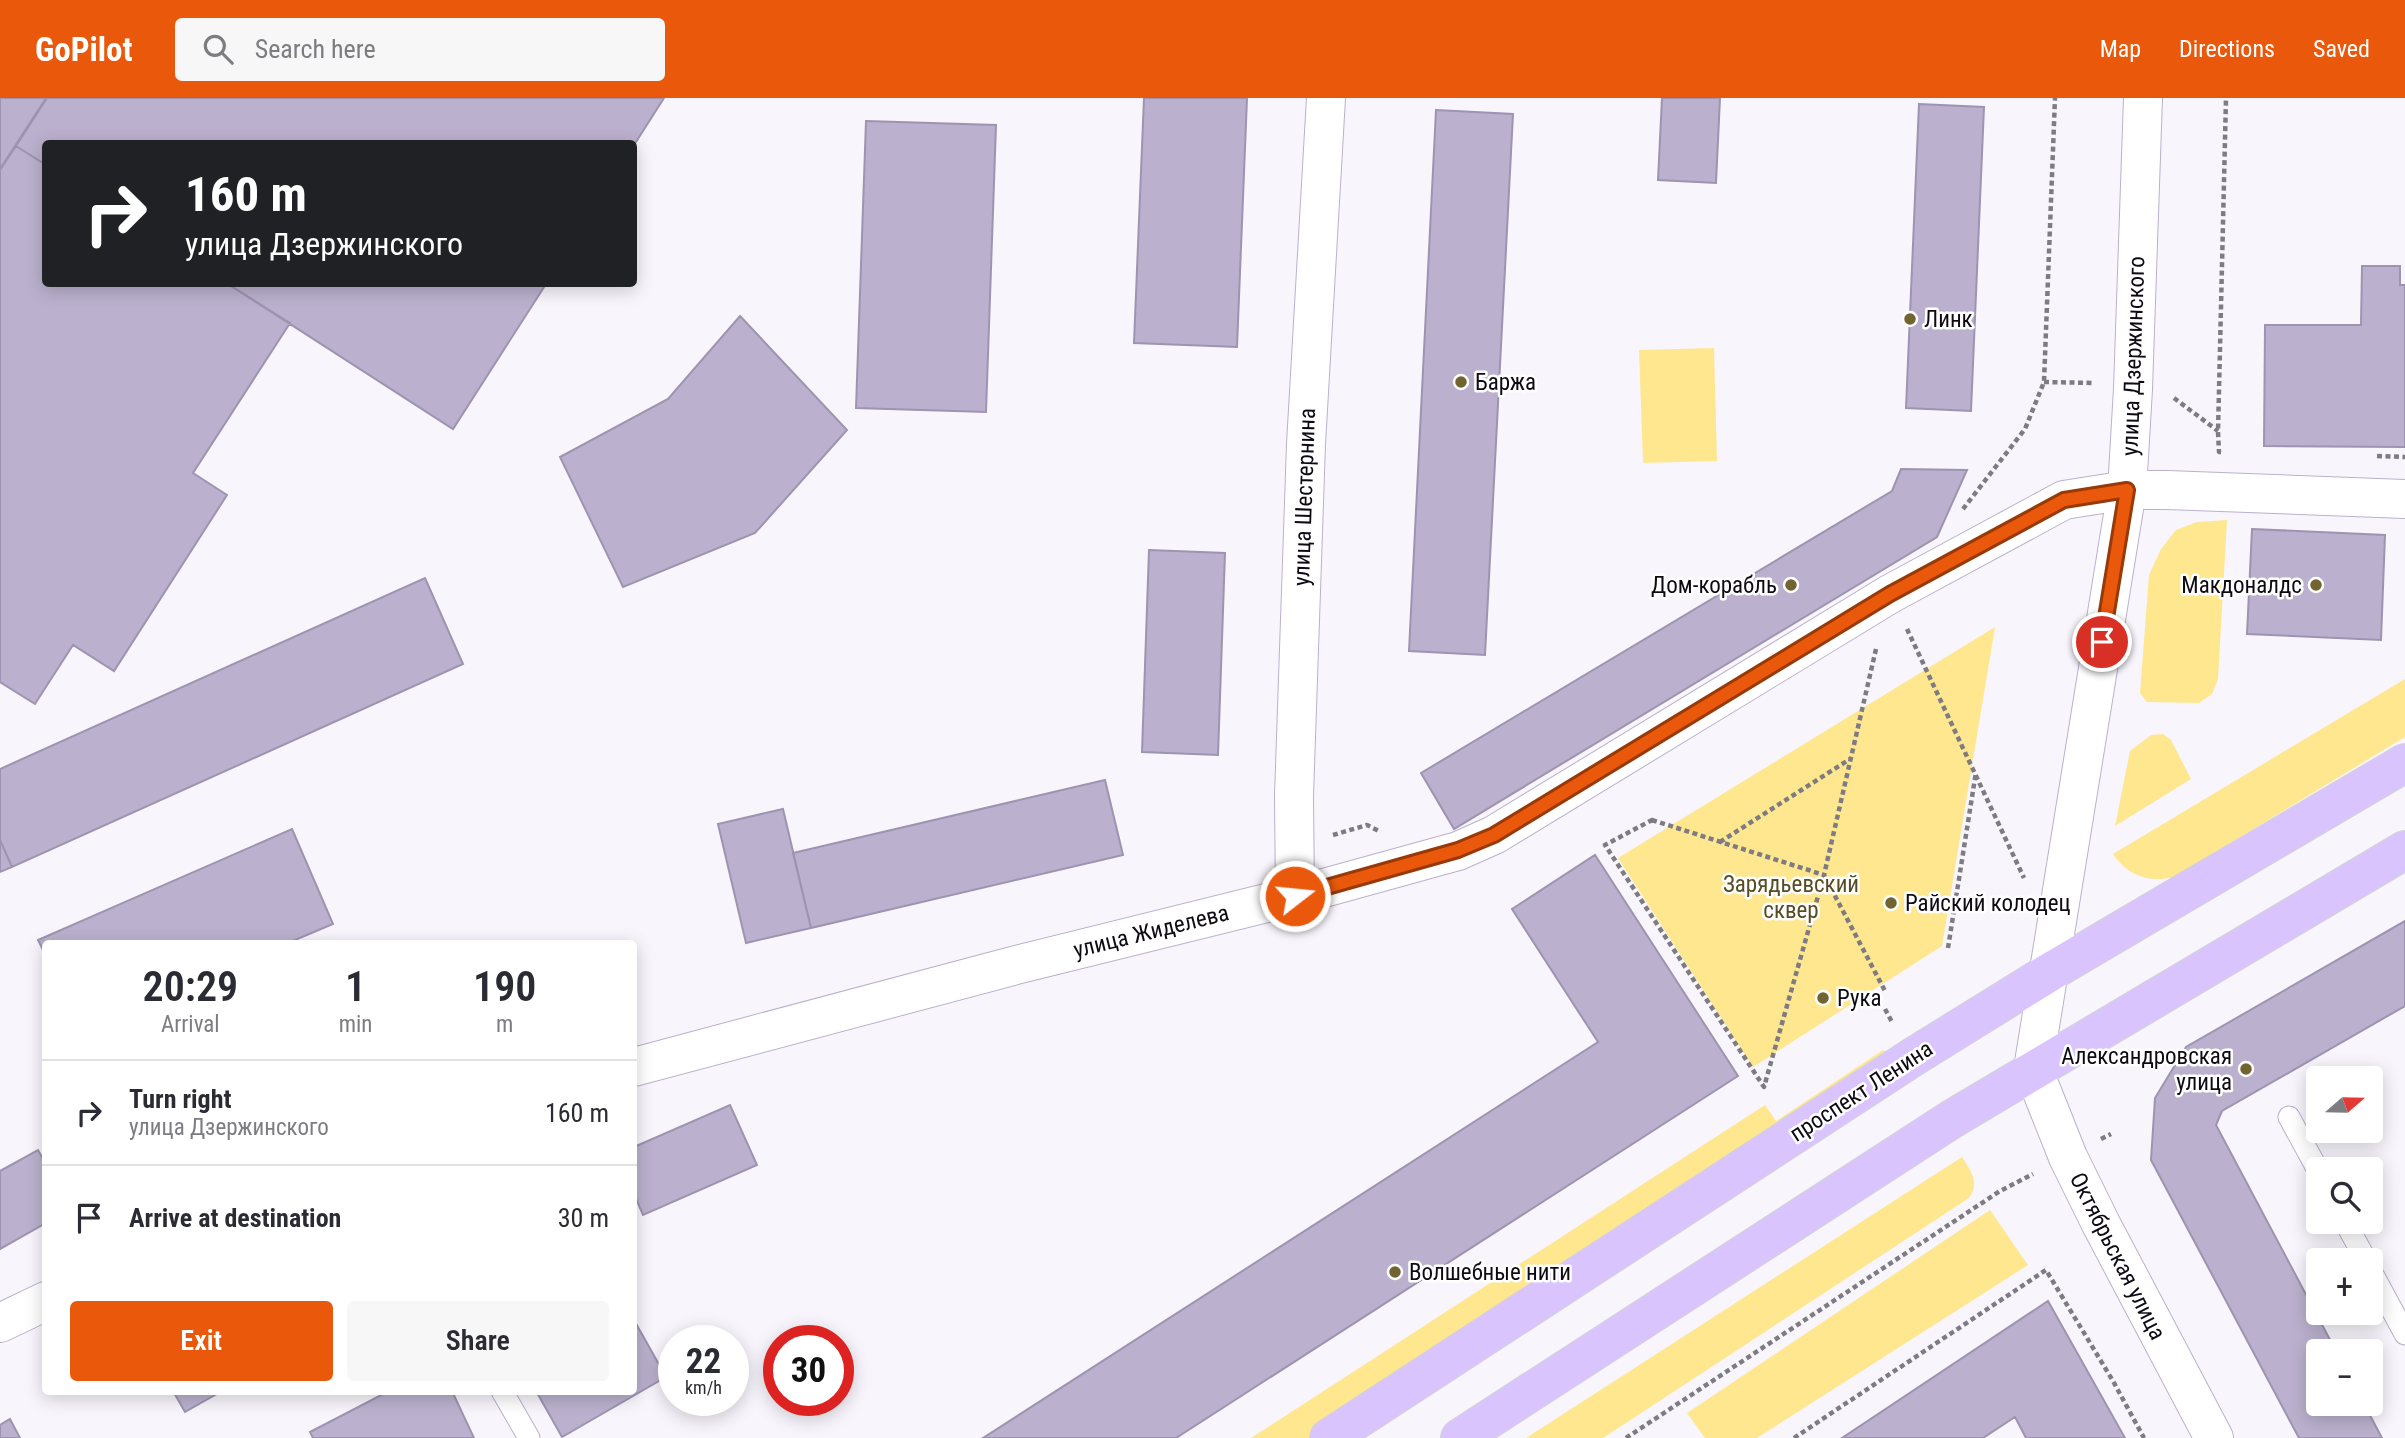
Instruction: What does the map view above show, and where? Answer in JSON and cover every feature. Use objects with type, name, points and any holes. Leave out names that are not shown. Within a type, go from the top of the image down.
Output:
[{"type":"highway","name":"проспект Ленина","points":[[1329,1438],[1913,1057],[2050,972],[2405,763]]},
{"type":"highway","points":[[1460,1438],[1952,1119],[2405,850]]},
{"type":"street","name":"улица Шестернина","points":[[1295,896],[1294,796],[1306,444],[1326,98]]},
{"type":"street","name":"улица Дзержинского","points":[[2033,1069],[2127,490],[2143,98]]},
{"type":"street","name":"улица Жиделева","points":[[637,1066],[1016,965],[1295,896],[1458,850],[1494,835],[1890,594],[2064,500],[2127,490],[2405,499]]},
{"type":"street","name":"Октябрьская улица","points":[[2033,1069],[2068,1157],[2214,1438]]},
{"type":"street","points":[[0,1324],[42,1303]]},
{"type":"lane","points":[[2290,1116],[2311,1157]]},
{"type":"lane","points":[[2383,1293],[2405,1334]]},
{"type":"lane","points":[[504,1395],[529,1438]]},
{"type":"path","points":[[2045,335],[2054,98]]},
{"type":"path","points":[[2226,98],[2218,432],[2219,452],[2232,452]]},
{"type":"path","points":[[2044,382],[2104,384]]},
{"type":"path","points":[[2174,398],[2218,432]]},
{"type":"path","points":[[2365,456],[2405,457]]},
{"type":"path","points":[[1885,990],[1824,875],[1652,820],[1605,845],[1764,1087],[1824,875],[1890,594]]},
{"type":"path","points":[[1890,594],[2025,879]]},
{"type":"path","points":[[1720,842],[1850,759]]},
{"type":"path","points":[[1948,948],[1976,772]]},
{"type":"path","points":[[1626,1438],[1988,1199],[2033,1174]]},
{"type":"path","points":[[1794,1438],[2046,1270],[2144,1438]]},
{"type":"green space","points":[[1714,348],[1717,461],[1643,463],[1639,350]]},
{"type":"green space","points":[[2227,520],[2218,679],[2212,694],[2199,703],[2147,702],[2140,693],[2149,575],[2161,549],[2176,530],[2197,522]]},
{"type":"green space","name":"Зарядьевский сквер","points":[[1995,627],[1942,946],[1753,1067],[1618,858]]},
{"type":"green space","points":[[2405,679],[2405,737],[2174,877],[2156,879],[2132,873],[2113,854]]},
{"type":"green space","points":[[2163,734],[2171,740],[2191,779],[2115,826],[2130,751],[2151,735]]},
{"type":"green space","points":[[1883,1050],[1896,1057],[1311,1438],[1251,1438],[1765,1105],[1776,1121]]},
{"type":"green space","points":[[1962,1157],[1974,1182],[1969,1198],[1603,1438],[1526,1438]]},
{"type":"green space","points":[[1990,1210],[2028,1265],[1757,1438],[1705,1438],[1687,1413]]},
{"type":"building","points":[[0,98],[46,98],[0,169]]},
{"type":"building","points":[[47,98],[664,98],[637,140],[42,140],[42,162],[16,146]]},
{"type":"building","points":[[1144,98],[1247,98],[1237,347],[1134,343]]},
{"type":"building","points":[[1662,98],[1720,98],[1716,183],[1658,180]]},
{"type":"building","points":[[1919,104],[1984,107],[1971,411],[1906,408]]},
{"type":"building","name":"Баржа","points":[[1436,110],[1513,114],[1485,655],[1409,651]]},
{"type":"building","points":[[866,121],[996,125],[986,412],[856,408]]},
{"type":"building","points":[[16,146],[42,162],[42,287],[233,287],[290,323],[193,473],[227,495],[114,671],[73,645],[35,704],[0,682],[0,170]]},
{"type":"building","points":[[2362,266],[2400,266],[2400,285],[2405,285],[2405,447],[2264,446],[2265,325],[2361,325]]},
{"type":"building","points":[[233,287],[544,287],[453,429]]},
{"type":"building","points":[[740,316],[847,430],[755,533],[623,587],[560,457],[668,399]]},
{"type":"building","name":"Дом-корабль","points":[[1901,469],[1967,470],[1937,537],[1454,829],[1421,773],[1892,491]]},
{"type":"building","name":"Макдоналдс","points":[[2252,529],[2385,535],[2381,640],[2247,634]]},
{"type":"building","points":[[1149,550],[1225,553],[1218,755],[1142,752]]},
{"type":"building","points":[[425,578],[463,664],[12,867],[0,840],[0,769]]},
{"type":"building","points":[[1105,780],[1123,855],[811,928],[793,853]]},
{"type":"building","points":[[783,809],[811,928],[746,943],[718,824]]},
{"type":"building","points":[[292,829],[333,924],[295,940],[42,940],[42,948],[38,940]]},
{"type":"building","points":[[0,840],[12,867],[0,872]]},
{"type":"building","points":[[1595,855],[1738,1076],[1176,1438],[983,1438],[1598,1042],[1512,909]]},
{"type":"building","points":[[2405,921],[2405,1006],[2222,1111],[2216,1125],[2306,1294],[2306,1325],[2322,1325],[2330,1339],[2306,1339],[2306,1416],[2370,1416],[2382,1438],[2299,1438],[2151,1160],[2155,1098],[2186,1047]]},
{"type":"building","points":[[730,1105],[757,1165],[643,1215],[637,1201],[637,1146]]},
{"type":"building","points":[[38,1150],[42,1157],[42,1225],[0,1249],[0,1171]]},
{"type":"building","points":[[2048,1301],[2125,1438],[2026,1438],[2015,1417],[1983,1438],[1842,1438]]},
{"type":"building","points":[[637,1325],[658,1363],[658,1382],[637,1394]]},
{"type":"building","points":[[175,1395],[215,1395],[185,1412]]},
{"type":"building","points":[[381,1395],[454,1395],[474,1438],[313,1438],[310,1432]]},
{"type":"building","points":[[538,1395],[635,1395],[562,1437]]},
{"type":"building","points":[[10,1419],[20,1438],[0,1438],[0,1425]]},
{"type":"place","name":"Линк","points":[[1910,319]]},
{"type":"place","name":"Баржа","points":[[1461,382]]},
{"type":"place","name":"Дом-корабль","points":[[1791,585]]},
{"type":"place","name":"Макдоналдс","points":[[2316,585]]},
{"type":"place","name":"Райский колодец","points":[[1891,903]]},
{"type":"place","name":"Рука","points":[[1823,998]]},
{"type":"place","name":"Александровская улица","points":[[2246,1069]]},
{"type":"place","name":"Волшебные нити","points":[[1395,1272]]},
{"type":"route","points":[[1295,896],[1458,850],[1494,835],[1890,594],[2064,500],[2127,490],[2102,642]]}]
